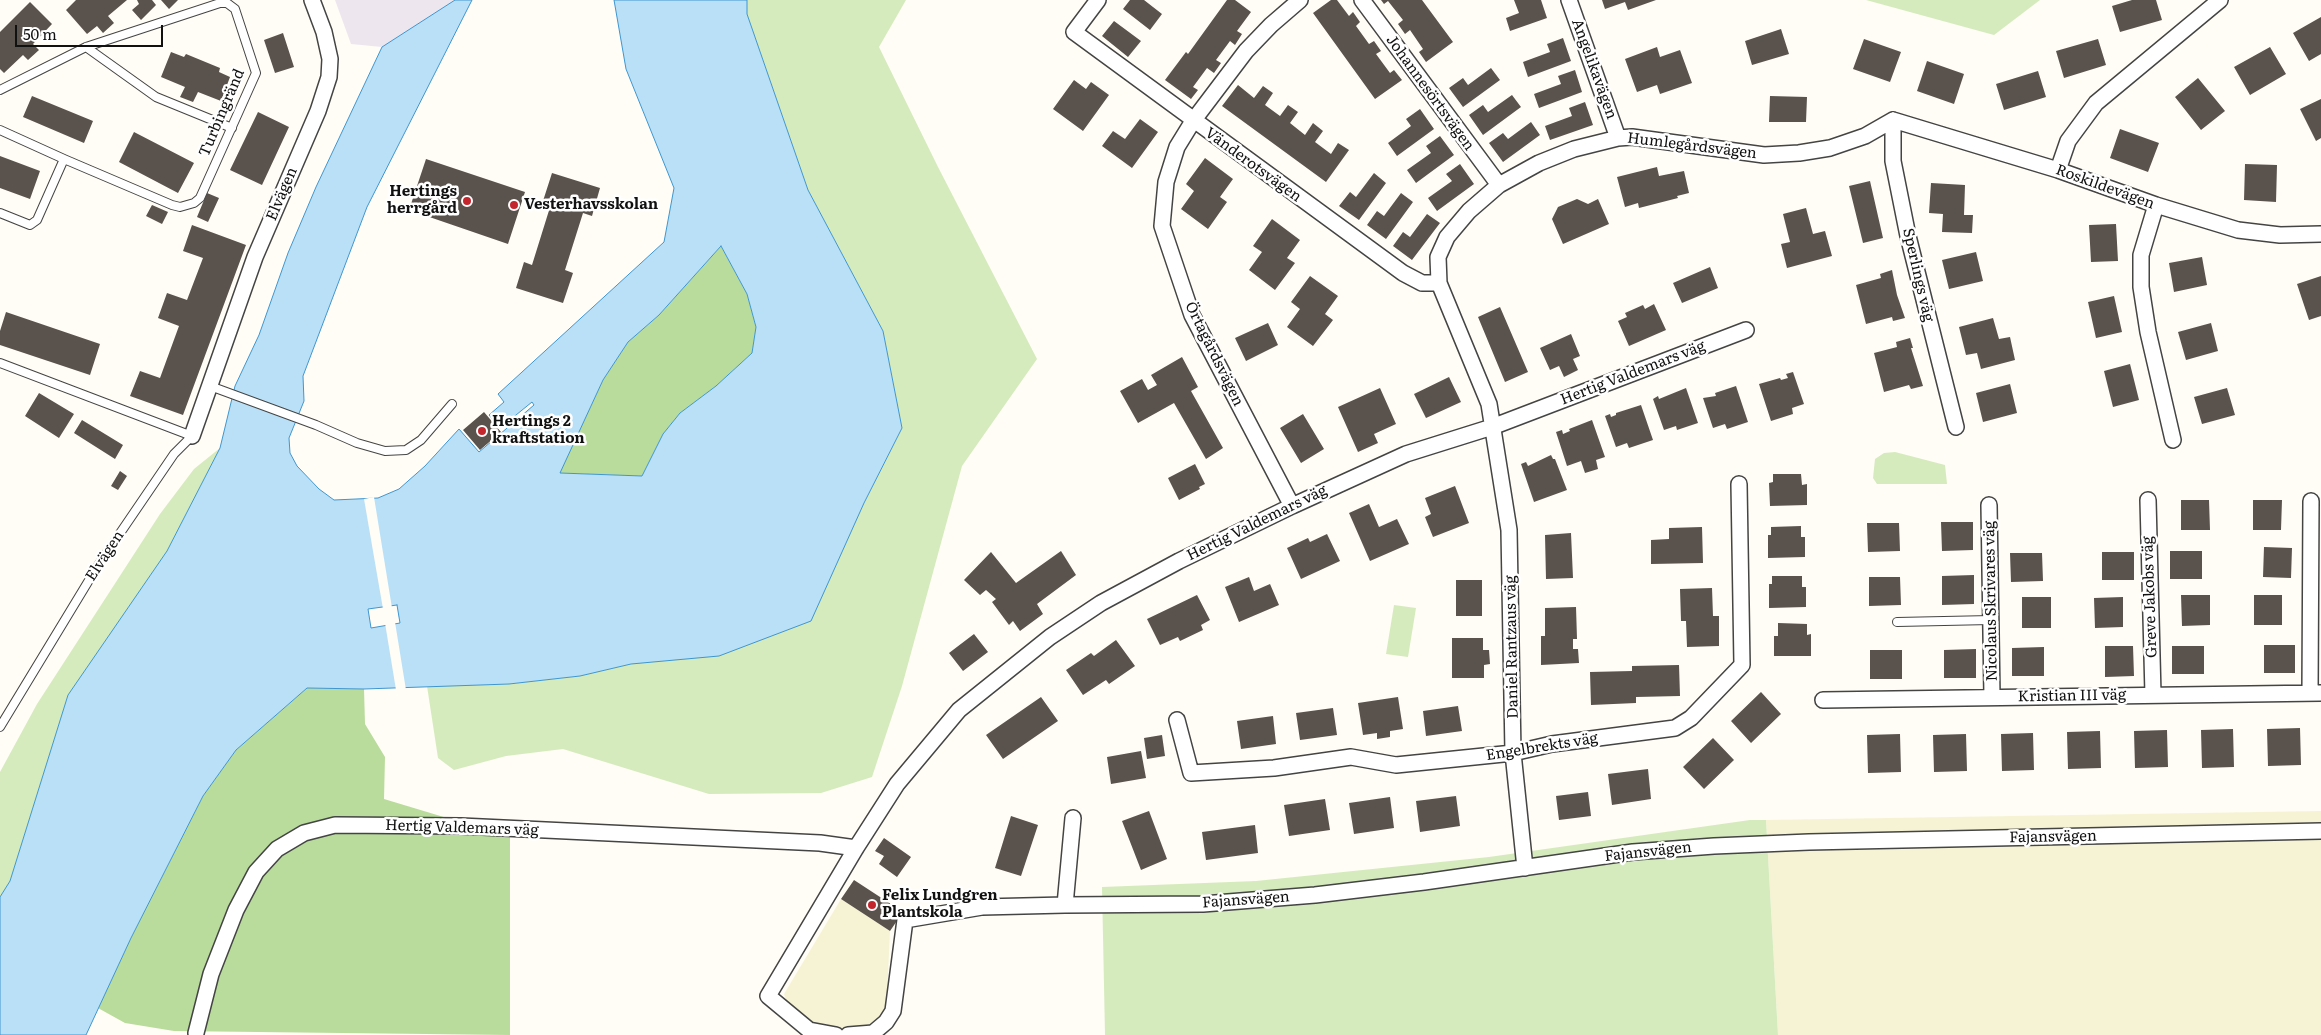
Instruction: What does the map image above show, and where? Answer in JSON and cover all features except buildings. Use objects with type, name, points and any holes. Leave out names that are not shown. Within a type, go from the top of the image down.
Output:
[{"type":"street","name":"Elvägen","points":[[192,436],[255,257],[318,111],[329,77],[330,59],[324,32],[312,0]]},
{"type":"street","name":"Vänderotsvägen","points":[[1098,0],[1074,32],[1403,273],[1422,283],[1439,283]]},
{"type":"street","name":"Örtagårdsvägen","points":[[1292,506],[1192,315],[1162,226],[1166,182],[1177,147],[1193,121],[1246,51],[1271,24],[1300,0]]},
{"type":"street","name":"Johannesörtsvägen","points":[[1362,0],[1499,185]]},
{"type":"street","name":"Angelikavägen","points":[[1569,0],[1618,138]]},
{"type":"street","points":[[2058,170],[2068,141],[2096,103],[2220,0]]},
{"type":"street","name":"Humlegårdsvägen","points":[[1492,427],[1489,404],[1439,283],[1438,257],[1447,237],[1469,211],[1499,185],[1539,163],[1565,152],[1618,138],[1680,142],[1764,154],[1799,153],[1830,148],[1866,136],[1893,120]]},
{"type":"street","name":"Roskildevägen","points":[[1893,120],[2058,170],[2156,205],[2238,230],[2280,235],[2321,234]]},
{"type":"street","name":"Sperlings väg","points":[[1893,120],[1895,170],[1910,245],[1956,427]]},
{"type":"street","points":[[2156,205],[2141,255],[2141,287],[2148,332],[2173,440]]},
{"type":"street","name":"Hertig Valdemars väg","points":[[836,1035],[810,1030],[768,996],[856,848],[898,784],[959,710],[1050,637],[1101,603],[1292,506],[1406,454],[1492,427],[1746,330]]},
{"type":"street","name":"Daniel Rantzaus väg","points":[[1492,427],[1511,544],[1513,753],[1525,868]]},
{"type":"street","name":"Engelbrekts väg","points":[[1177,720],[1190,773],[1274,768],[1350,757],[1396,765],[1513,753],[1552,744],[1675,728],[1691,718],[1742,665],[1739,484]]},
{"type":"street","name":"Greve Jakobs väg","points":[[2148,500],[2153,695]]},
{"type":"street","points":[[2311,501],[2316,693]]},
{"type":"street","name":"Nicolaus Skrivares väg","points":[[1989,505],[1992,697]]},
{"type":"street","name":"Kristian III väg","points":[[1822,700],[2316,693]]},
{"type":"street","points":[[1066,905],[1074,818]]},
{"type":"street","name":"Hertig Valdemars väg","points":[[196,1033],[212,974],[236,910],[256,872],[277,850],[304,832],[335,825],[461,826],[820,843],[856,848]]},
{"type":"street","name":"Fajansvägen","points":[[848,1035],[873,1033],[886,1022],[893,1011],[905,920],[982,907],[1203,904],[1316,895],[1633,852],[1714,846],[1809,842],[2321,831]]},
{"type":"lane","name":"Turbingränd","points":[[0,90],[86,47],[220,3],[232,6],[235,9],[256,73],[200,198],[187,206],[172,205],[0,130]]},
{"type":"lane","points":[[86,47],[156,97],[232,128]]},
{"type":"lane","points":[[0,214],[30,225],[37,220],[64,159]]},
{"type":"lane","points":[[0,364],[192,436]]},
{"type":"lane","points":[[210,386],[316,425],[361,444],[385,451],[406,450],[421,440],[452,404]]},
{"type":"lane","name":"Elvägen","points":[[0,727],[97,567],[174,454],[192,436]]},
{"type":"lane","points":[[1898,622],[1991,620]]},
{"type":"shaded area","points":[[335,0],[455,0],[382,47],[351,44]]},
{"type":"shaded area","points":[[2321,811],[2321,1035],[1778,1035],[1766,820]]},
{"type":"shaded area","points":[[841,899],[890,931],[886,1019],[876,1026],[856,1031],[821,1029],[806,1021],[788,1005],[784,994]]},
{"type":"green space","points":[[747,0],[906,0],[879,47],[938,167],[1037,359],[962,466],[902,686],[872,777],[821,793],[709,794],[563,749],[506,756],[454,770],[438,758],[427,686],[509,684],[580,676],[631,664],[864,503],[902,428],[883,331],[808,190],[747,14]]},
{"type":"green space","points":[[1866,0],[2040,0],[1994,35]]},
{"type":"green space","points":[[721,246],[747,294],[756,327],[752,353],[716,386],[680,413],[663,434],[642,476],[559,473],[603,380],[628,342],[659,315]]},
{"type":"green space","points":[[220,448],[167,551],[68,695],[10,881],[0,897],[0,772],[37,704],[160,514],[194,469]]},
{"type":"green space","points":[[1895,452],[1945,465],[1947,484],[1877,484],[1873,478],[1875,459],[1884,453]]},
{"type":"green space","points":[[1394,605],[1416,608],[1408,657],[1386,654]]},
{"type":"green space","points":[[307,688],[364,689],[365,724],[385,757],[384,799],[510,837],[510,1035],[174,1031],[125,1023],[98,1008],[203,796],[236,750]]},
{"type":"green space","points":[[1750,820],[1766,820],[1778,1035],[1105,1035],[1102,887],[1256,881],[1489,857]]},
{"type":"water","points":[[455,0],[472,0],[367,207],[303,376],[304,401],[289,438],[290,453],[297,466],[319,489],[334,500],[378,498],[399,489],[425,466],[459,429],[479,452],[534,405],[532,402],[500,428],[489,415],[504,402],[498,394],[664,242],[674,188],[626,69],[614,0],[747,0],[747,14],[808,190],[883,331],[902,428],[864,503],[811,621],[719,656],[631,664],[580,676],[509,684],[364,689],[307,688],[236,750],[203,796],[131,938],[86,1035],[0,1035],[0,897],[10,881],[68,695],[167,551],[220,448],[235,386],[259,335],[288,253],[316,187],[382,47]],"holes":[[[721,246],[747,294],[756,327],[752,353],[716,386],[680,413],[663,434],[642,476],[560,473],[603,380],[628,342],[659,315]],[[397,605],[400,623],[371,628],[368,609]]]},
{"type":"pier","points":[[374,497],[392,608],[383,609],[364,499]]},
{"type":"pier","points":[[395,622],[406,690],[396,690],[385,623]]},
{"type":"place","name":"Hertings herrgård","points":[[467,201]]},
{"type":"place","name":"Vesterhavsskolan","points":[[514,205]]},
{"type":"place","name":"Hertings 2 kraftstation","points":[[482,431]]},
{"type":"place","name":"Felix Lundgren Plantskola","points":[[872,905]]}]
